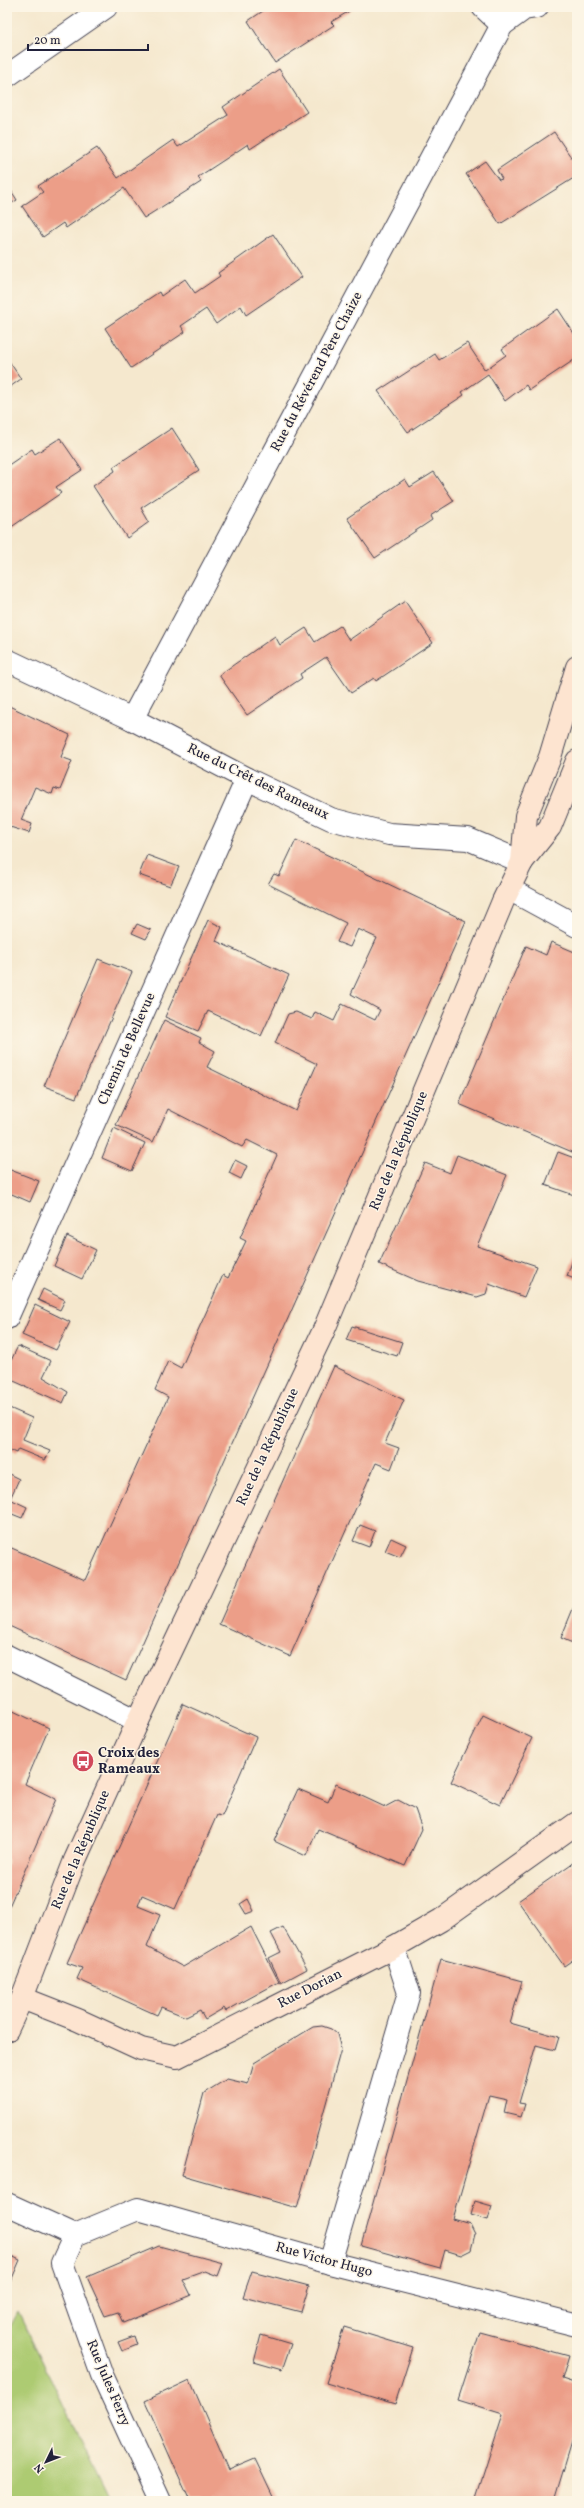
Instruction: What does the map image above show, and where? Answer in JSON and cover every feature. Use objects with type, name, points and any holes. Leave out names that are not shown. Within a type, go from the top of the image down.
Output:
[{"type":"main road","points":[[522,862],[526,816],[550,757],[577,667]]},
{"type":"main road","points":[[522,862],[550,827],[577,761]]},
{"type":"main road","name":"Rue de la République","points":[[7,2030],[22,1998],[75,1860],[138,1721],[323,1332],[509,889],[522,862]]},
{"type":"main road","name":"Rue Dorian","points":[[22,1998],[78,2020],[141,2049],[177,2057],[394,1947],[441,1920],[577,1823]]},
{"type":"street","points":[[7,76],[106,7]]},
{"type":"street","points":[[484,7],[502,25],[524,9],[537,7]]},
{"type":"street","name":"Rue du Révérend Père Chaize","points":[[132,719],[502,25]]},
{"type":"street","name":"Rue du Crêt des Rameaux","points":[[7,660],[132,719],[247,779],[331,819],[389,834],[468,839],[522,862]]},
{"type":"street","name":"Chemin de Bellevue","points":[[7,1318],[247,779]]},
{"type":"street","points":[[509,889],[577,926]]},
{"type":"street","points":[[7,1656],[138,1721]]},
{"type":"street","points":[[330,2263],[409,1993],[394,1947]]},
{"type":"street","points":[[7,2204],[74,2236]]},
{"type":"street","name":"Rue Victor Hugo","points":[[74,2236],[138,2209],[330,2263],[577,2325]]},
{"type":"street","name":"Rue Jules Ferry","points":[[74,2236],[62,2263],[102,2375],[160,2501]]},
{"type":"green space","points":[[18,2311],[109,2499],[105,2501],[7,2501],[7,2332]]},
{"type":"building","points":[[269,7],[356,7],[331,22],[334,25],[275,63],[248,21]]},
{"type":"building","points":[[279,69],[307,112],[250,149],[248,144],[198,177],[201,182],[144,218],[124,188],[66,228],[63,223],[43,237],[22,206],[43,192],[38,186],[97,148],[118,178],[173,140],[178,147],[228,115],[223,107]]},
{"type":"building","points":[[554,132],[577,166],[577,176],[500,224],[466,174],[485,161],[499,180],[502,179],[497,170]]},
{"type":"building","points":[[7,184],[17,200],[7,206]]},
{"type":"building","points":[[273,234],[302,277],[246,315],[241,306],[216,324],[206,309],[181,326],[185,332],[131,368],[105,328],[159,292],[161,296],[185,279],[195,293],[220,276],[218,273]]},
{"type":"building","points":[[558,309],[577,338],[577,358],[529,390],[526,385],[505,401],[488,374],[462,392],[464,395],[408,432],[378,391],[435,354],[439,360],[467,343],[485,370],[506,355],[502,349]]},
{"type":"building","points":[[7,358],[21,379],[7,389]]},
{"type":"building","points":[[172,428],[199,470],[141,508],[149,522],[127,538],[93,486],[115,471],[113,467]]},
{"type":"building","points":[[60,438],[82,470],[56,487],[61,493],[7,530],[7,466],[32,449],[35,454]]},
{"type":"building","points":[[434,472],[454,501],[430,516],[432,520],[375,558],[347,518],[405,479],[410,487]]},
{"type":"building","points":[[405,601],[433,643],[376,681],[374,678],[351,693],[326,657],[300,674],[302,678],[247,715],[219,675],[275,636],[280,645],[306,628],[315,642],[340,626],[349,640]]},
{"type":"building","points":[[7,705],[70,735],[61,757],[72,761],[60,790],[54,788],[52,794],[35,787],[21,820],[32,824],[29,833],[7,826]]},
{"type":"building","points":[[296,840],[466,921],[126,1680],[7,1625],[7,1546],[85,1580],[168,1397],[155,1390],[168,1361],[181,1368],[223,1275],[228,1278],[246,1241],[240,1238],[277,1155],[247,1140],[242,1147],[168,1109],[153,1142],[116,1125],[164,1020],[201,1038],[199,1042],[215,1051],[207,1067],[296,1111],[317,1064],[275,1043],[288,1014],[296,1012],[312,1019],[315,1012],[334,1021],[342,1004],[375,1020],[380,1010],[351,994],[377,938],[358,929],[350,947],[337,942],[346,923],[268,884],[274,874],[279,876]]},
{"type":"building","points":[[147,855],[179,867],[170,886],[139,875]]},
{"type":"building","points":[[208,920],[222,927],[216,941],[289,975],[261,1036],[208,1011],[198,1031],[165,1017]]},
{"type":"building","points":[[137,924],[151,930],[146,939],[132,933]]},
{"type":"building","points":[[551,942],[577,953],[577,1154],[459,1104],[526,946],[546,955]]},
{"type":"building","points":[[98,959],[132,972],[76,1098],[44,1086]]},
{"type":"building","points":[[114,1128],[145,1143],[132,1171],[102,1158]]},
{"type":"building","points":[[558,1152],[577,1159],[577,1196],[545,1185]]},
{"type":"building","points":[[457,1155],[507,1175],[477,1246],[537,1266],[524,1297],[489,1284],[486,1294],[477,1297],[418,1281],[379,1264],[425,1163],[450,1173]]},
{"type":"building","points":[[235,1160],[247,1166],[241,1179],[229,1173]]},
{"type":"building","points":[[8,1169],[39,1181],[30,1202],[7,1192]]},
{"type":"building","points":[[67,1236],[96,1250],[82,1279],[54,1266]]},
{"type":"building","points":[[577,1248],[577,1280],[567,1276]]},
{"type":"building","points":[[43,1289],[65,1300],[60,1310],[38,1300]]},
{"type":"building","points":[[35,1305],[70,1322],[56,1350],[22,1335]]},
{"type":"building","points":[[352,1326],[402,1342],[397,1356],[346,1340]]},
{"type":"building","points":[[18,1346],[51,1361],[43,1377],[68,1392],[63,1403],[7,1378],[7,1369]]},
{"type":"building","points":[[334,1366],[404,1400],[385,1443],[399,1448],[391,1469],[376,1463],[290,1656],[219,1624]]},
{"type":"building","points":[[7,1407],[32,1418],[23,1440],[50,1451],[45,1460],[18,1449],[16,1453],[7,1449]]},
{"type":"building","points":[[7,1473],[19,1479],[10,1499],[27,1507],[22,1518],[7,1512]]},
{"type":"building","points":[[360,1525],[375,1531],[369,1547],[353,1541]]},
{"type":"building","points":[[391,1538],[406,1545],[400,1557],[385,1551]]},
{"type":"building","points":[[577,1599],[577,1645],[561,1638]]},
{"type":"building","points":[[183,1704],[256,1737],[222,1816],[217,1815],[175,1909],[142,1895],[138,1906],[160,1915],[147,1947],[183,1967],[251,1927],[279,1982],[226,2011],[224,2008],[205,2019],[200,2010],[186,2017],[161,2007],[157,2015],[77,1979],[82,1968],[67,1963]]},
{"type":"building","points":[[7,1708],[49,1728],[25,1784],[56,1799],[7,1911]]},
{"type":"building","points":[[483,1715],[532,1738],[500,1805],[451,1782]]},
{"type":"building","points":[[336,1784],[385,1807],[398,1800],[415,1809],[422,1829],[405,1866],[318,1829],[306,1856],[274,1841],[298,1789],[328,1802]]},
{"type":"building","points":[[577,1860],[577,1957],[564,1966],[518,1901]]},
{"type":"building","points":[[248,1899],[254,1911],[246,1914],[240,1904]]},
{"type":"building","points":[[283,1927],[307,1969],[281,1983],[269,1958],[281,1952],[271,1933]]},
{"type":"building","points":[[441,1959],[522,1981],[510,2023],[559,2037],[555,2050],[536,2045],[519,2103],[525,2104],[521,2117],[504,2113],[507,2099],[489,2095],[453,2219],[470,2224],[475,2234],[471,2250],[461,2255],[445,2250],[440,2268],[361,2246]]},
{"type":"building","points":[[322,2026],[331,2029],[337,2034],[341,2049],[297,2208],[182,2175],[204,2093],[227,2079],[248,2084],[254,2063],[313,2027]]},
{"type":"building","points":[[475,2201],[492,2206],[488,2220],[471,2215]]},
{"type":"building","points":[[159,2246],[223,2263],[218,2276],[205,2271],[183,2279],[191,2295],[123,2323],[118,2312],[105,2316],[87,2277]]},
{"type":"building","points":[[7,2254],[20,2260],[7,2290]]},
{"type":"building","points":[[252,2271],[309,2286],[301,2312],[243,2297]]},
{"type":"building","points":[[344,2327],[413,2348],[395,2404],[326,2383]]},
{"type":"building","points":[[480,2332],[569,2356],[562,2379],[577,2384],[577,2425],[554,2501],[475,2501],[503,2414],[458,2400]]},
{"type":"building","points":[[261,2335],[291,2344],[282,2370],[254,2362]]},
{"type":"building","points":[[134,2336],[137,2345],[122,2351],[118,2342]]},
{"type":"building","points":[[190,2380],[229,2470],[255,2459],[275,2501],[190,2501],[145,2401]]},
{"type":"place","name":"Croix des Rameaux","points":[[83,1761]]}]
